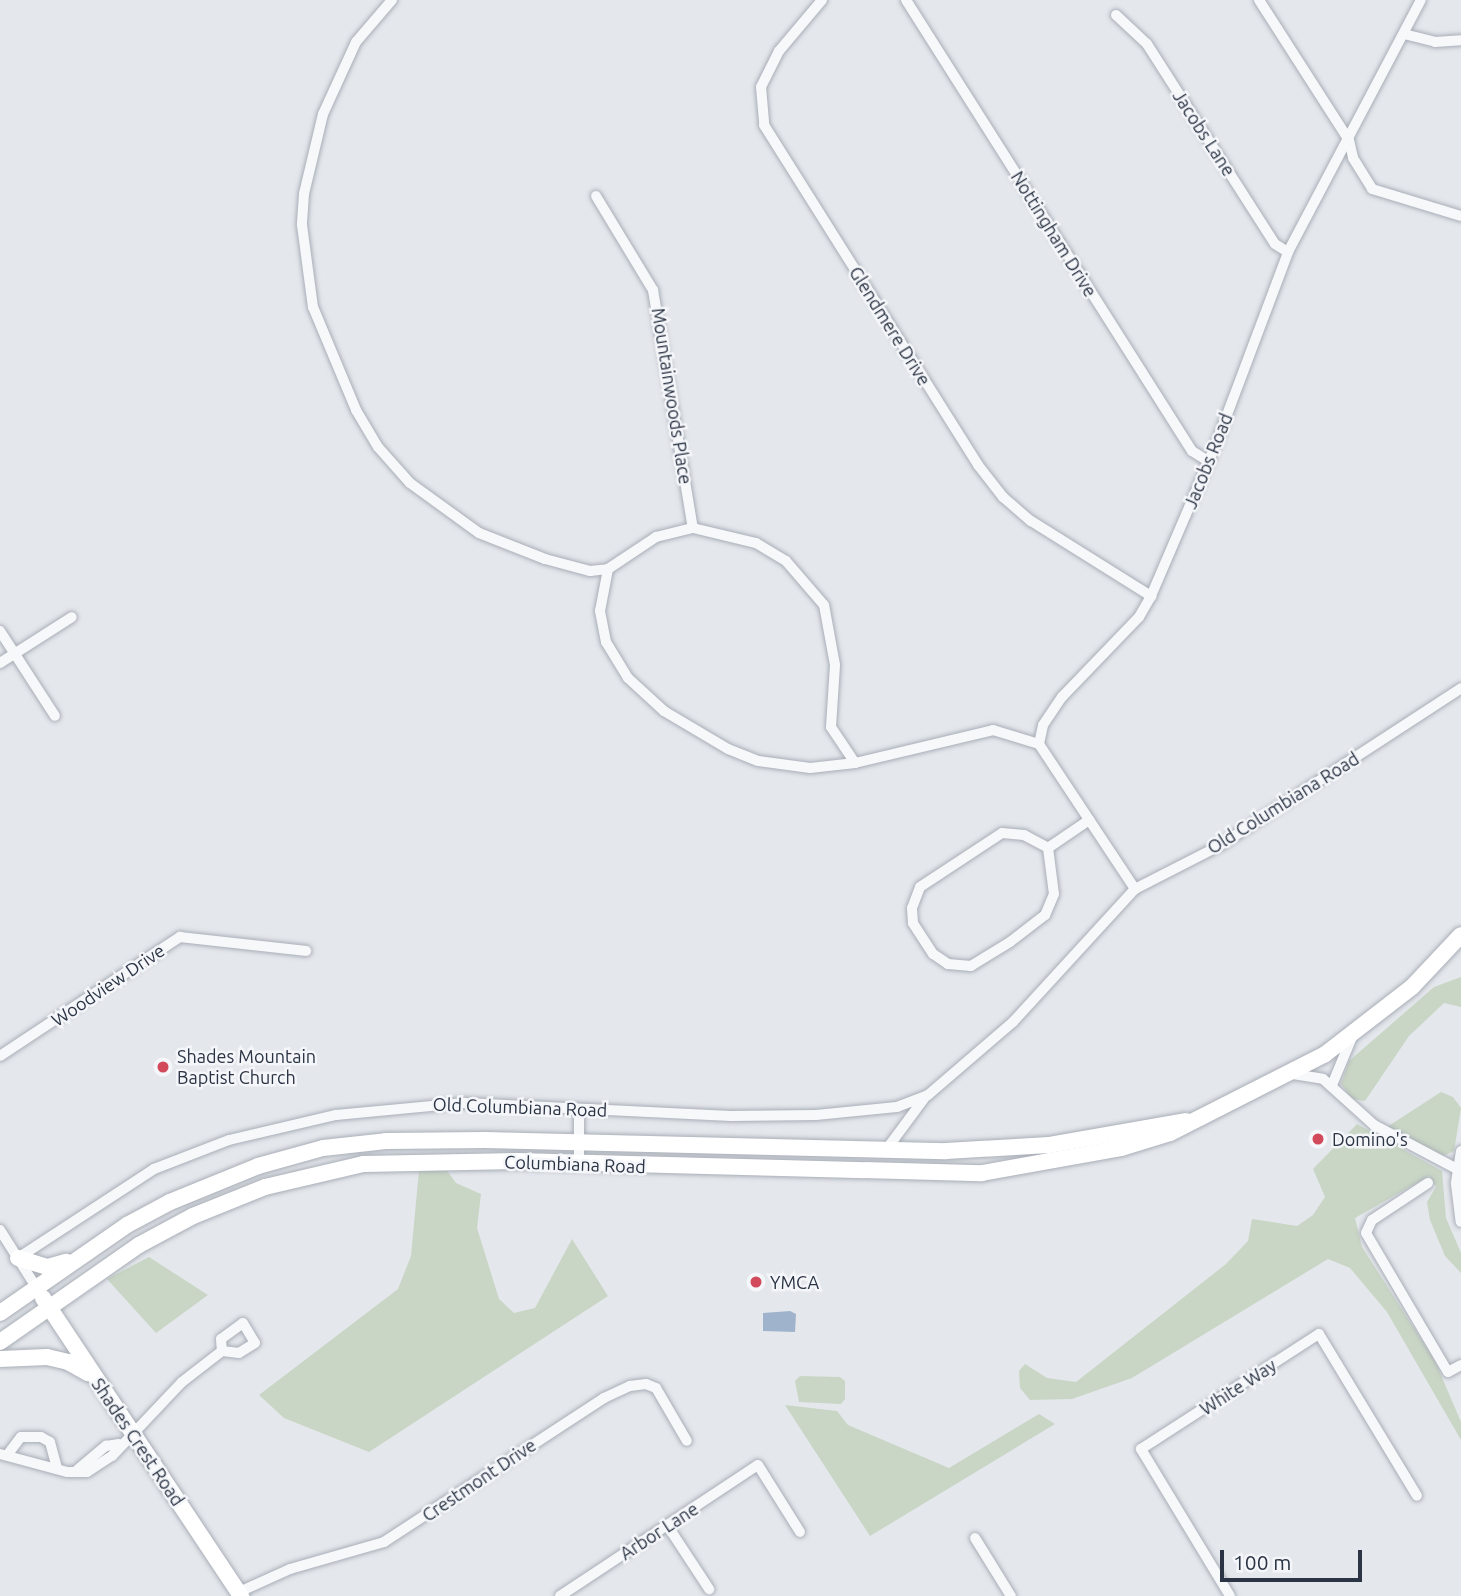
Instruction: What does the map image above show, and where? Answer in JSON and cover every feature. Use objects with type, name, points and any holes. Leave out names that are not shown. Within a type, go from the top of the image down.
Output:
[{"type":"main road","name":"Columbiana Road","points":[[0,1342],[139,1245],[231,1199],[301,1177],[395,1161],[982,1173],[1121,1148],[1170,1133],[1188,1120],[1293,1074],[1353,1035],[1412,987],[1459,941]]},
{"type":"main road","name":"Columbiana Road","points":[[0,1313],[127,1225],[193,1190],[295,1154],[386,1140],[886,1150],[1049,1145],[1188,1120]]},
{"type":"main road","points":[[295,1154],[301,1177]]},
{"type":"main road","points":[[127,1225],[139,1245]]},
{"type":"main road","points":[[18,1258],[47,1267],[75,1260]]},
{"type":"main road","name":"Shades Crest Road","points":[[36,1287],[240,1594]]},
{"type":"main road","points":[[0,1359],[29,1356],[68,1362],[95,1378]]},
{"type":"street","points":[[392,0],[356,42],[323,114],[304,194],[302,225],[313,307],[356,410],[379,447],[410,483],[479,533],[545,559],[590,570],[608,569],[656,537],[693,528],[756,543],[786,561],[811,585],[824,605],[834,646],[831,727],[855,763]]},
{"type":"street","name":"Glendmere Drive","points":[[822,0],[779,51],[761,87],[764,125],[978,465],[1003,497],[1031,521],[1151,596]]},
{"type":"street","name":"Nottingham Drive","points":[[906,0],[1192,451],[1208,461]]},
{"type":"street","points":[[1259,0],[1349,140],[1353,158],[1372,189],[1461,216]]},
{"type":"street","name":"Jacobs Road","points":[[1039,744],[1053,709],[1139,617],[1151,596],[1208,461],[1289,252],[1421,0]]},
{"type":"street","name":"Jacobs Lane","points":[[1116,15],[1147,44],[1275,244],[1289,252]]},
{"type":"street","points":[[1404,34],[1435,42],[1461,40]]},
{"type":"street","name":"Mountainwoods Place","points":[[596,196],[653,290],[693,528]]},
{"type":"street","points":[[608,569],[600,611],[606,642],[628,678],[664,711],[728,749],[758,761],[810,768],[855,763],[993,730],[1039,744],[1135,889]]},
{"type":"street","points":[[0,663],[72,617]]},
{"type":"street","points":[[0,631],[55,716]]},
{"type":"street","name":"Old Columbiana Road","points":[[886,1150],[928,1095],[1013,1022],[1135,889],[1219,846],[1461,688]]},
{"type":"street","points":[[1048,848],[1089,820]]},
{"type":"street","points":[[1002,833],[1024,835],[1048,848],[1055,873],[1054,894],[1045,915],[971,966],[948,964],[933,954],[913,923],[912,908],[920,887],[1002,833]]},
{"type":"street","name":"Woodview Drive","points":[[0,1056],[180,937],[306,951]]},
{"type":"street","points":[[1332,1085],[1353,1035]]},
{"type":"street","points":[[1293,1074],[1323,1079],[1374,1125],[1457,1168]]},
{"type":"street","name":"Old Columbiana Road","points":[[18,1258],[154,1169],[229,1140],[336,1115],[422,1104],[816,1115],[897,1107],[928,1095]]},
{"type":"street","points":[[579,1109],[579,1164]]},
{"type":"street","points":[[1460,1219],[1457,1168],[1461,1150]]},
{"type":"street","points":[[1428,1183],[1372,1220],[1366,1233],[1448,1372],[1461,1365]]},
{"type":"street","points":[[0,1230],[36,1287]]},
{"type":"street","name":"White Way","points":[[1230,1596],[1141,1449],[1319,1334],[1417,1496]]},
{"type":"street","points":[[57,1469],[50,1442],[41,1437],[21,1437],[4,1454],[57,1469],[87,1472],[112,1455],[119,1444],[134,1434],[182,1382],[222,1352]]},
{"type":"street","name":"Crestmont Drive","points":[[240,1594],[290,1569],[384,1542],[604,1398],[630,1386],[646,1384],[659,1392],[687,1441]]},
{"type":"street","name":"Arbor Lane","points":[[560,1596],[758,1465],[800,1532]]},
{"type":"street","points":[[667,1525],[709,1589]]},
{"type":"street","points":[[975,1538],[1011,1596]]},
{"type":"street","points":[[576,1585],[583,1596]]},
{"type":"green space","points":[[1461,977],[1461,1007],[1444,1003],[1409,1036],[1365,1101],[1352,1099],[1341,1084],[1349,1061],[1434,987]]},
{"type":"green space","points":[[1441,1092],[1453,1097],[1461,1108],[1454,1151],[1441,1157],[1387,1127]]},
{"type":"green space","points":[[1357,1124],[1442,1171],[1446,1218],[1461,1253],[1461,1273],[1445,1256],[1430,1220],[1427,1202],[1436,1187],[1429,1176],[1355,1218],[1362,1247],[1435,1361],[1461,1422],[1461,1440],[1387,1312],[1350,1268],[1328,1259],[1132,1378],[1072,1399],[1030,1400],[1020,1388],[1019,1371],[1025,1364],[1047,1378],[1076,1382],[1226,1264],[1248,1241],[1252,1219],[1297,1226],[1313,1215],[1325,1197],[1313,1169]]},
{"type":"green space","points":[[445,1168],[456,1183],[481,1194],[477,1228],[499,1299],[514,1313],[535,1308],[572,1239],[608,1296],[369,1452],[284,1418],[259,1395],[398,1289],[411,1256],[419,1170]]},
{"type":"green space","points":[[149,1257],[208,1295],[156,1333],[107,1279]]},
{"type":"green space","points":[[800,1376],[840,1377],[845,1381],[845,1399],[841,1404],[799,1402],[795,1381]]},
{"type":"green space","points":[[785,1405],[837,1411],[848,1425],[949,1468],[1039,1414],[1055,1424],[870,1536]]},
{"type":"water","points":[[790,1311],[796,1314],[795,1332],[763,1331],[763,1313]]},
{"type":"place","name":"Shades Mountain Baptist Church","points":[[163,1067]]},
{"type":"place","name":"Domino's","points":[[1318,1139]]},
{"type":"place","name":"YMCA","points":[[756,1282]]}]
